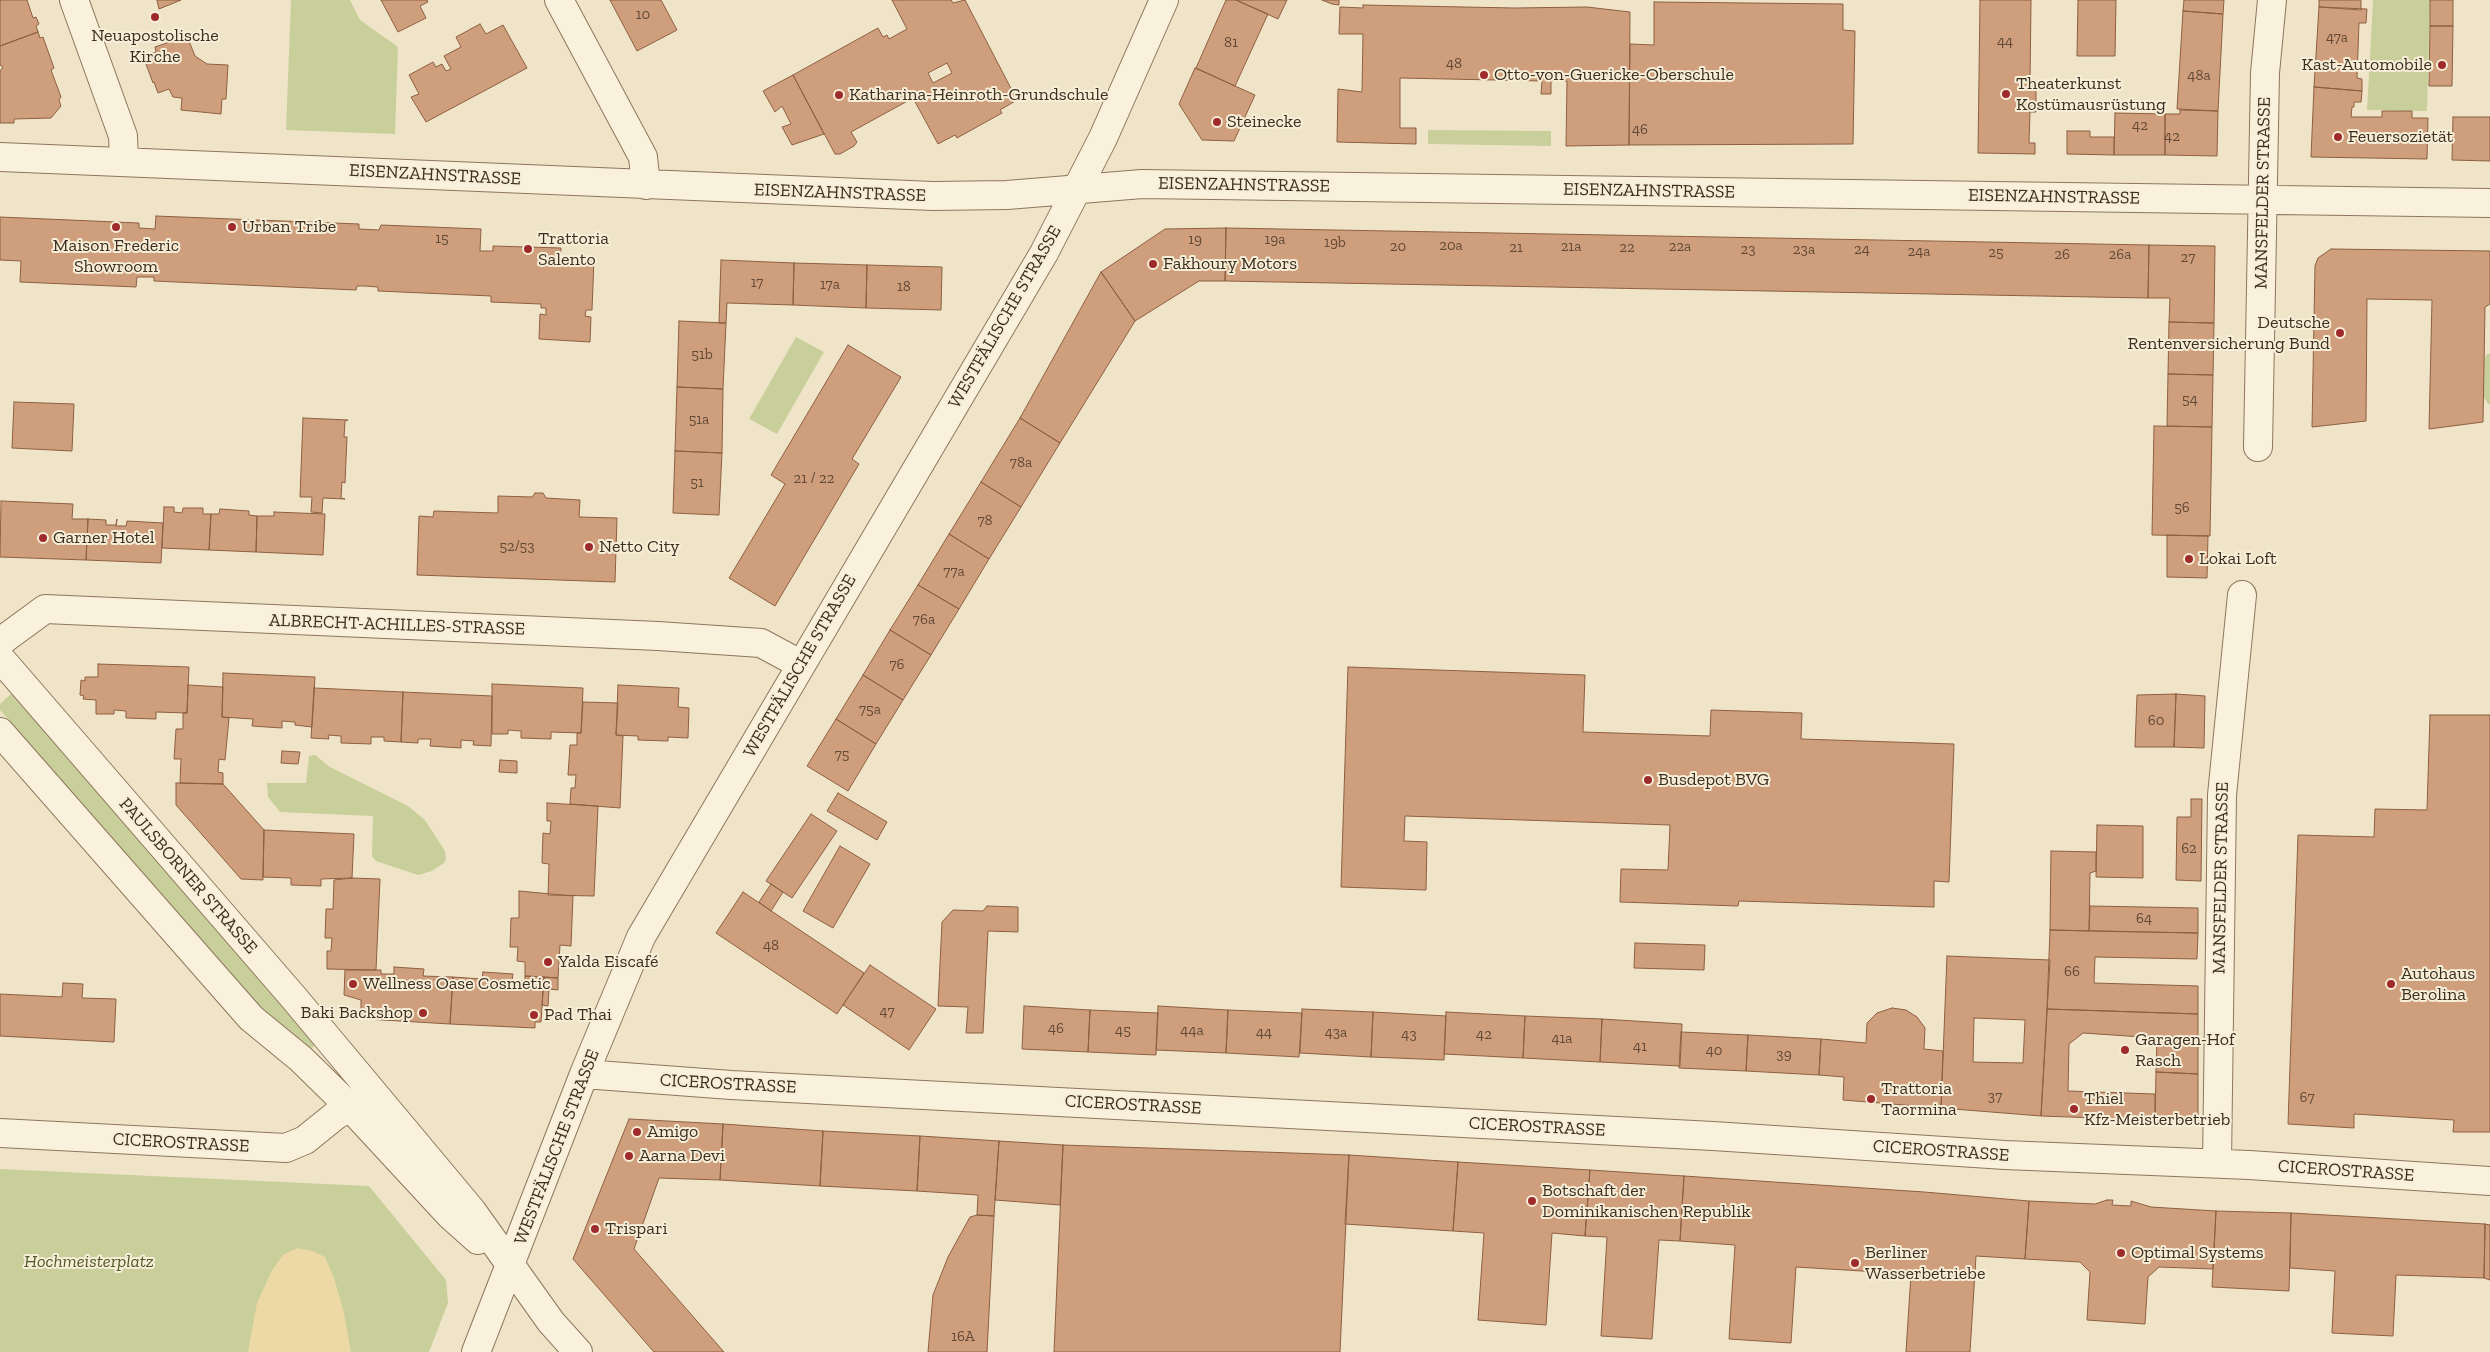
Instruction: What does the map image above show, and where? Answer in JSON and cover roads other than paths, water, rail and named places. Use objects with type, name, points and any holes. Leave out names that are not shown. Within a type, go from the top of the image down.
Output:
[{"type":"street","points":[[74,0],[123,136],[124,161]]},
{"type":"street","points":[[559,0],[643,156],[646,185]]},
{"type":"street","name":"WESTFÄLISCHE STRASSE","points":[[476,1352],[511,1267],[584,1074],[641,937],[800,664],[1044,253],[1103,138],[1164,0]]},
{"type":"street","name":"MANSFELDER STRASSE","points":[[2258,446],[2265,73],[2272,0]]},
{"type":"street","name":"EISENZAHNSTRASSE","points":[[0,157],[933,196],[1007,195],[1077,188],[1154,184],[2490,203]]},
{"type":"street","name":"MANSFELDER STRASSE","points":[[2217,1163],[2222,795],[2242,595]]},
{"type":"street","name":"ALBRECHT-ACHILLES-STRASSE","points":[[0,642],[45,609],[658,636],[761,643],[800,664]]},
{"type":"street","name":"PAULSBORNER STRASSE","points":[[0,658],[288,991],[362,1102]]},
{"type":"street","name":"PAULSBORNER STRASSE","points":[[0,732],[251,1018],[301,1059],[362,1102],[472,1211],[551,1322],[578,1352]]},
{"type":"street","name":"CICEROSTRASSE","points":[[584,1074],[731,1085],[1713,1136],[2005,1155],[2217,1163],[2490,1181]]},
{"type":"street","name":"CICEROSTRASSE","points":[[0,1133],[286,1148],[305,1140],[336,1115],[362,1102]]},
{"type":"place","name":"Neuapostolische Kirche","points":[[155,17]]},
{"type":"place","name":"Kast-Automobile","points":[[2442,65]]},
{"type":"place","name":"Otto-von-Guericke-Oberschule","points":[[1484,75]]},
{"type":"place","name":"Theaterkunst Kostümausrüstung","points":[[2006,94]]},
{"type":"place","name":"Katharina-Heinroth-Grundschule","points":[[839,95]]},
{"type":"place","name":"Steinecke","points":[[1217,122]]},
{"type":"place","name":"Feuersozietät","points":[[2338,137]]},
{"type":"place","name":"Maison Frederic Showroom","points":[[116,227]]},
{"type":"place","name":"Urban Tribe","points":[[232,227]]},
{"type":"place","name":"Trattoria Salento","points":[[528,249]]},
{"type":"place","name":"Fakhoury Motors","points":[[1153,264]]},
{"type":"place","name":"Deutsche Rentenversicherung Bund","points":[[2340,333]]},
{"type":"place","name":"Garner Hotel","points":[[43,538]]},
{"type":"place","name":"Netto City","points":[[589,547]]},
{"type":"place","name":"Lokai Loft","points":[[2189,559]]},
{"type":"place","name":"Busdepot BVG","points":[[1648,780]]},
{"type":"place","name":"Yalda Eiscafé","points":[[548,962]]},
{"type":"place","name":"Wellness Oase Cosmetic","points":[[353,984]]},
{"type":"place","name":"Autohaus Berolina","points":[[2391,984]]},
{"type":"place","name":"Baki Backshop","points":[[423,1013]]},
{"type":"place","name":"Pad Thai","points":[[534,1015]]},
{"type":"place","name":"Garagen-Hof Rasch","points":[[2125,1050]]},
{"type":"place","name":"Trattoria Taormina","points":[[1871,1099]]},
{"type":"place","name":"Thiel Kfz-Meisterbetrieb","points":[[2074,1109]]},
{"type":"place","name":"Amigo","points":[[637,1132]]},
{"type":"place","name":"Aarna Devi","points":[[629,1156]]},
{"type":"place","name":"Botschaft der Dominikanischen Republik","points":[[1532,1201]]},
{"type":"place","name":"Trispari","points":[[595,1229]]},
{"type":"place","name":"Optimal Systems","points":[[2121,1253]]},
{"type":"place","name":"Berliner Wasserbetriebe","points":[[1855,1263]]},
{"type":"park label","name":"Hochmeisterplatz","points":[[89,1262]]}]
